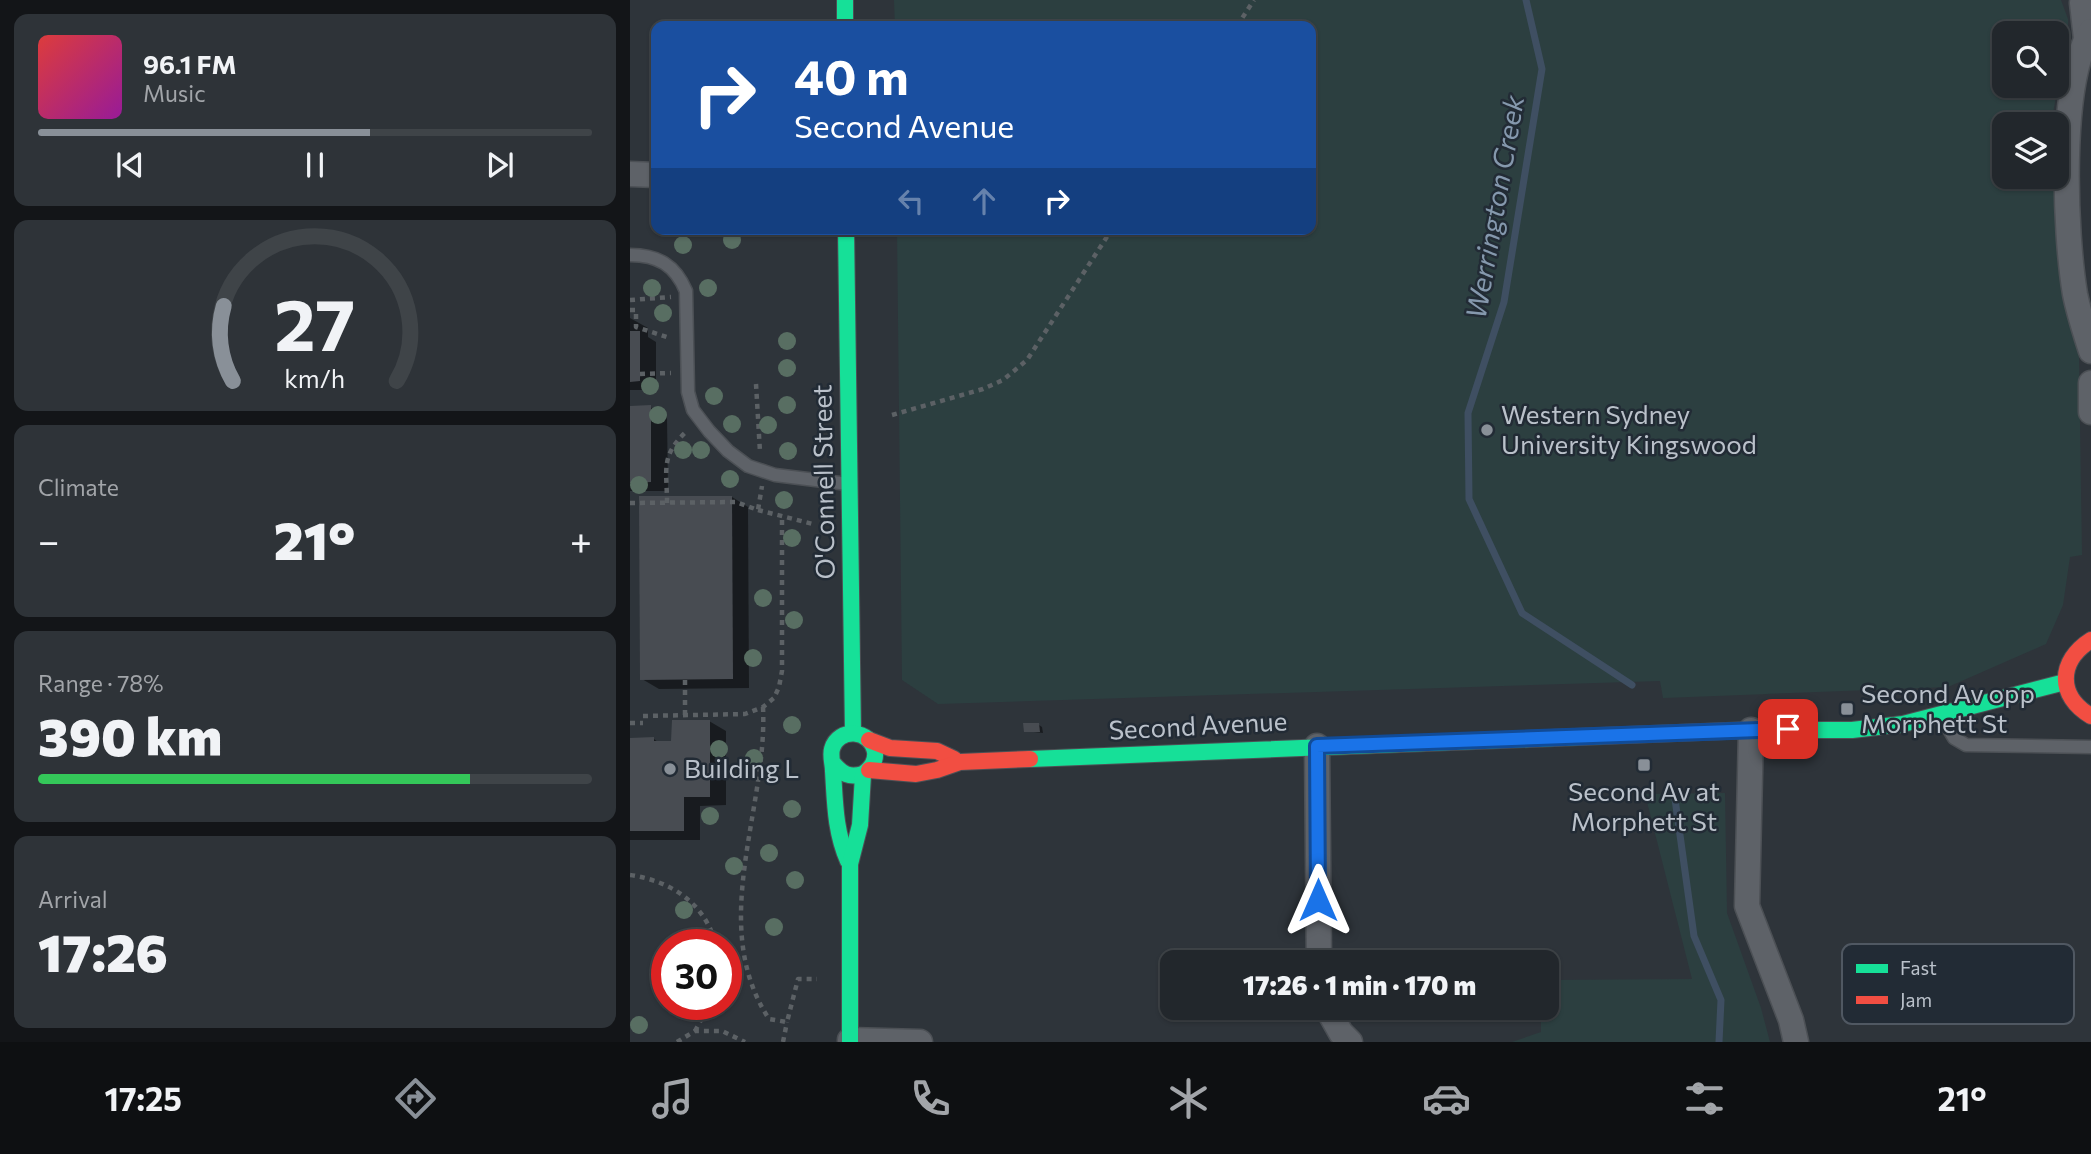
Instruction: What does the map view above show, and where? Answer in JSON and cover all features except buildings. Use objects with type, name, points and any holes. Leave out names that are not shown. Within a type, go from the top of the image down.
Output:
[{"type":"street","points":[[845,0],[845,21]]},
{"type":"street","points":[[2084,4],[2089,35],[2080,56],[2070,112],[2067,172],[2075,294],[2091,351]]},
{"type":"street","points":[[630,174],[651,175]]},
{"type":"street","name":"O'Connell Street","points":[[846,235],[853,733]]},
{"type":"street","points":[[2091,383],[2091,412]]},
{"type":"street","points":[[2090,637],[2070,658],[2065,682],[2068,695],[2075,706],[2091,716]]},
{"type":"street","name":"Second Avenue","points":[[866,772],[896,775],[935,772],[960,762],[1317,746],[1751,730],[1865,729],[1940,716],[2065,682]]},
{"type":"street","points":[[1751,730],[1747,906],[1791,1020],[1796,1042]]},
{"type":"street","points":[[849,864],[838,829],[831,754],[836,742],[846,734],[853,733],[869,740],[875,753],[866,772],[860,825],[849,864],[850,1041],[920,1042]]},
{"type":"street","name":"Second Avenue","points":[[869,740],[890,748],[937,751],[960,762]]},
{"type":"street","points":[[1317,746],[1318,950]]},
{"type":"street","points":[[833,764],[844,775],[852,777],[866,772]]},
{"type":"street","points":[[1334,1020],[1350,1042]]},
{"type":"lane","points":[[630,255],[658,259],[671,266],[680,276],[686,291],[686,373],[693,410],[728,451],[748,466],[775,475],[848,484]]},
{"type":"lane","points":[[1940,716],[1954,738],[1966,745],[2091,747]]},
{"type":"path","points":[[1240,21],[1254,0]]},
{"type":"path","points":[[892,415],[983,389],[1003,380],[1027,360],[1108,235]]},
{"type":"path","points":[[630,300],[673,297]]},
{"type":"path","points":[[630,310],[636,310],[636,327],[677,340]]},
{"type":"path","points":[[640,374],[675,373]]},
{"type":"path","points":[[756,384],[761,459]]},
{"type":"path","points":[[667,503],[667,455],[675,442],[691,429]]},
{"type":"path","points":[[758,510],[762,485]]},
{"type":"path","points":[[630,503],[736,502],[813,524]]},
{"type":"path","points":[[643,716],[745,714],[763,707],[774,698],[782,671],[782,516]]},
{"type":"path","points":[[685,680],[685,717]]},
{"type":"path","points":[[763,707],[761,767],[745,856],[743,952],[758,1002],[769,1019],[787,1022]]},
{"type":"path","points":[[630,723],[643,723]]},
{"type":"path","points":[[630,875],[665,883],[684,894],[698,908],[710,929]]},
{"type":"path","points":[[783,1042],[798,979],[817,979]]},
{"type":"path","points":[[677,1042],[695,1031],[701,1020]]},
{"type":"path","points":[[695,1031],[722,1031],[745,1042]]},
{"type":"shaded area","name":"Western Sydney University Kingswood","points":[[894,0],[2061,0],[2068,21],[1992,21],[1992,98],[2056,98],[2053,112],[1992,112],[1992,189],[2056,189],[2063,299],[2079,357],[2082,555],[2070,557],[2063,605],[2046,644],[1948,687],[1663,698],[1660,681],[938,704],[902,680],[897,235],[1316,235],[1316,21],[895,21]]},
{"type":"shaded area","points":[[1725,793],[1727,913],[1761,1008],[1770,1042],[1512,1042],[1541,1032],[1541,1020],[1559,1020],[1559,980],[1692,979],[1645,794]]},
{"type":"waterway","name":"Werrington Creek","points":[[1526,0],[1542,69],[1504,302],[1468,413],[1469,499],[1522,613],[1632,685]]},
{"type":"waterway","name":"Werrington Creek","points":[[1675,799],[1694,936],[1721,1000],[1719,1042]]},
{"type":"traffic: fast","points":[[845,0],[845,21]]},
{"type":"traffic: fast","points":[[846,235],[853,733]]},
{"type":"traffic: fast","points":[[1030,759],[1751,730],[1852,730],[1903,724],[2065,682]]},
{"type":"traffic: fast","points":[[833,763],[846,774],[863,774],[874,762],[875,752],[867,739],[854,734],[841,737],[832,749],[836,817],[848,861]]},
{"type":"traffic: fast","points":[[850,1042],[850,864],[860,825],[863,775]]},
{"type":"traffic: jam","points":[[2091,640],[2072,658],[2066,678],[2072,699],[2091,716]]},
{"type":"traffic: jam","points":[[869,740],[890,748],[937,751],[954,759]]},
{"type":"traffic: jam","points":[[869,770],[916,774],[960,762],[1030,759]]},
{"type":"place","name":"Western Sydney University Kingswood","points":[[1487,430]]},
{"type":"place","name":"Second Av opp Morphett St","points":[[1847,709]]},
{"type":"place","name":"Second Av at Morphett St","points":[[1644,765]]},
{"type":"place","name":"Building L","points":[[670,769]]},
{"type":"route","points":[[1318,900],[1317,746],[1788,729]]}]
